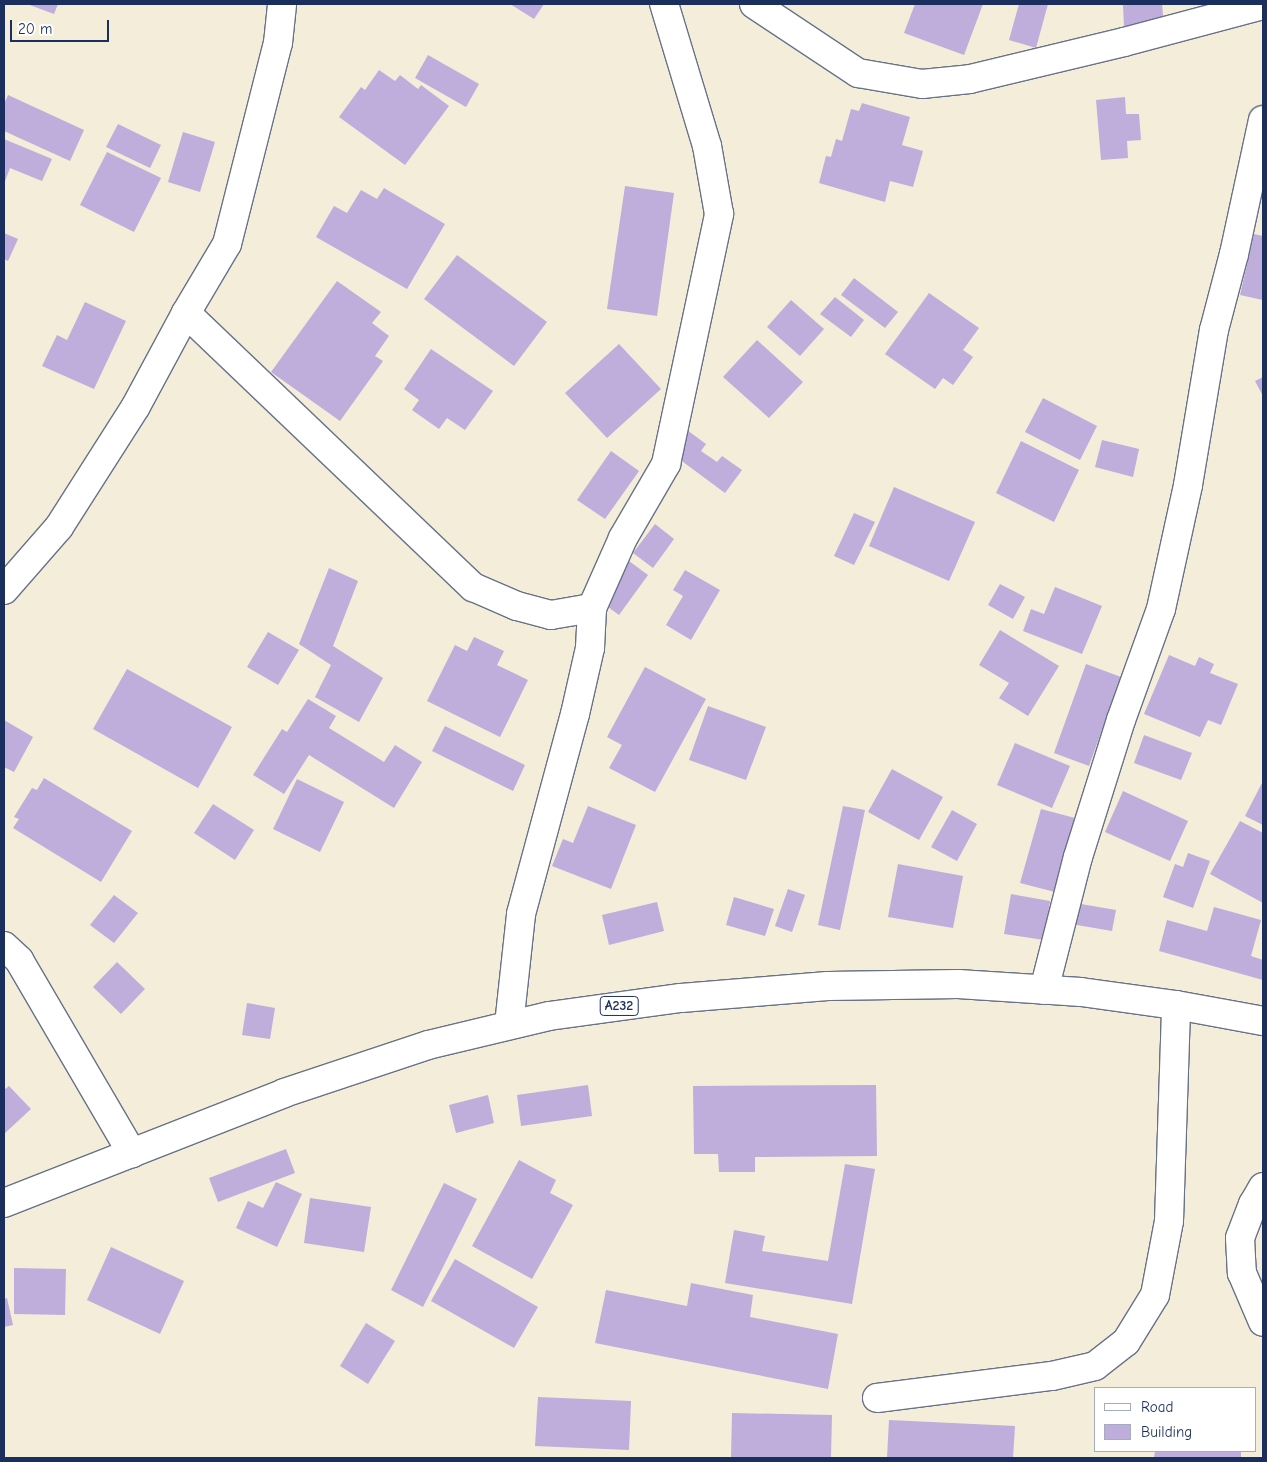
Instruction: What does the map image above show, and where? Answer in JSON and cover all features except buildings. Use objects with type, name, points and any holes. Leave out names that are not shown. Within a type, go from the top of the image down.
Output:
[{"type":"street","points":[[4,590],[59,527],[136,406],[186,313],[227,244],[278,43],[282,4]]},
{"type":"street","points":[[509,1025],[520,914],[575,714],[590,648],[592,608],[623,538],[666,464],[719,214],[707,146],[664,4]]},
{"type":"street","points":[[754,4],[858,73],[922,84],[970,79],[1124,42],[1263,5]]},
{"type":"street","points":[[1044,990],[1081,848],[1121,720],[1161,609],[1188,485],[1214,330],[1234,254],[1263,120]]},
{"type":"street","points":[[186,313],[473,587],[517,606],[551,615],[592,608]]},
{"type":"street","points":[[4,946],[19,960],[132,1153]]},
{"type":"street","name":"A232","points":[[4,1204],[284,1093],[428,1045],[548,1016],[681,998],[828,986],[958,984],[1081,992],[1263,1021]]},
{"type":"street","points":[[878,1398],[1052,1376],[1096,1366],[1126,1342],[1155,1295],[1168,1221],[1176,1006]]},
{"type":"street","points":[[1263,1187],[1252,1204],[1240,1238],[1242,1273],[1263,1322]]}]
